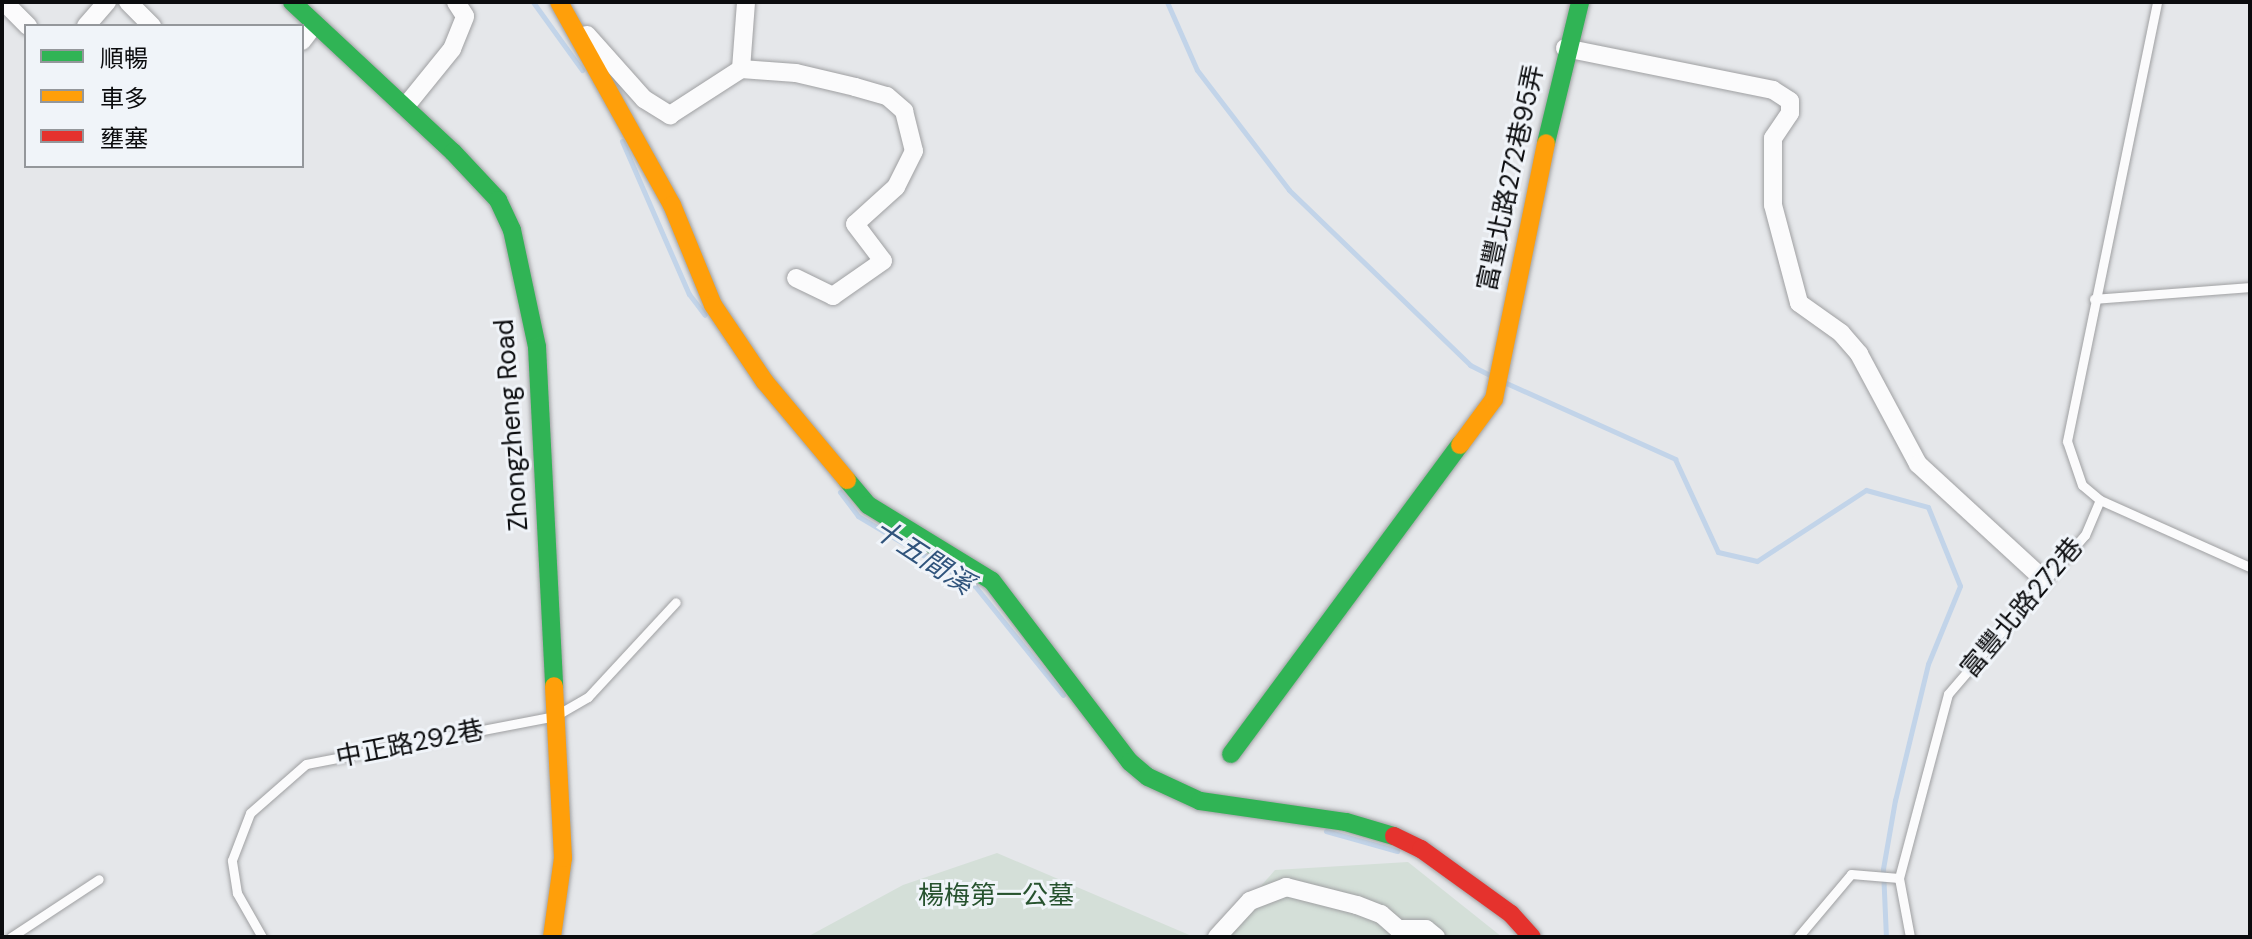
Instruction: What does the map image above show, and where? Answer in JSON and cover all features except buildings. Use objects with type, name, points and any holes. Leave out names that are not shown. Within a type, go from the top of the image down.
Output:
[{"type":"street","points":[[4,2],[26,24]]},
{"type":"street","points":[[88,24],[107,2]]},
{"type":"street","points":[[128,2],[150,24]]},
{"type":"street","name":"Zhongzheng Road","points":[[292,2],[405,107],[498,200],[512,230],[530,295],[537,347],[563,858],[552,937]]},
{"type":"street","points":[[405,107],[452,49],[465,16],[456,2]]},
{"type":"street","points":[[741,69],[746,2]]},
{"type":"street","name":"富豐北路272巷95弄","points":[[1231,754],[1496,391],[1565,48],[1580,2]]},
{"type":"street","points":[[561,6],[644,99],[670,115],[741,69],[796,73],[880,93],[895,102],[910,122],[914,151],[896,187],[855,224],[883,261],[833,296],[796,278]]},
{"type":"street","points":[[561,6],[672,205],[713,305],[765,382],[868,505],[992,581],[1130,762],[1148,777],[1200,801],[1346,822],[1389,834],[1421,849],[1511,914],[1532,937]]},
{"type":"street","points":[[304,38],[315,24]]},
{"type":"street","points":[[1565,48],[1773,90],[1790,101],[1790,113],[1773,138],[1773,205],[1799,303],[1841,333],[1859,354],[1918,464],[2043,579]]},
{"type":"street","points":[[1217,937],[1250,901],[1286,887],[1357,905],[1381,914],[1398,929],[1426,929],[1436,937]]},
{"type":"lane","points":[[2157,2],[2067,441],[2082,485],[2100,500],[2250,567]]},
{"type":"lane","points":[[2094,299],[2250,287]]},
{"type":"lane","name":"富豐北路272巷","points":[[1910,937],[1897,878],[1925,766],[1948,694],[2043,579],[2085,535],[2100,500]]},
{"type":"lane","name":"中正路292巷","points":[[262,937],[237,893],[232,860],[250,813],[306,764],[555,716],[588,697],[676,602]]},
{"type":"lane","points":[[1798,937],[1851,874],[1897,878]]},
{"type":"lane","points":[[11,937],[99,879]]},
{"type":"green space","name":"楊梅第一公墓","points":[[997,853],[1194,937],[807,937],[903,885]]},
{"type":"green space","points":[[1408,862],[1502,937],[1216,937],[1275,870]]},
{"type":"waterway","name":"十五間溪","points":[[533,2],[582,70]]},
{"type":"waterway","points":[[1167,2],[1197,70],[1289,190],[1470,365],[1492,376]]},
{"type":"waterway","name":"十五間溪","points":[[622,141],[689,294],[705,315]]},
{"type":"waterway","points":[[1504,382],[1675,459],[1718,552],[1757,561],[1866,490],[1928,507],[1960,586],[1928,664],[1895,800],[1883,869],[1886,937]]},
{"type":"waterway","name":"十五間溪","points":[[840,492],[858,516],[975,586],[1063,695]]},
{"type":"waterway","name":"十五間溪","points":[[1326,831],[1397,851]]},
{"type":"traffic: fast","points":[[292,2],[453,152],[498,200],[512,230],[537,347],[554,686]]},
{"type":"traffic: fast","points":[[1546,143],[1580,2]]},
{"type":"traffic: fast","points":[[1231,754],[1460,445]]},
{"type":"traffic: fast","points":[[847,480],[868,505],[992,581],[1130,762],[1148,777],[1200,801],[1346,822],[1394,836]]},
{"type":"traffic: slow","points":[[559,2],[672,205],[713,305],[765,382],[847,480]]},
{"type":"traffic: slow","points":[[1460,445],[1494,399],[1546,143]]},
{"type":"traffic: slow","points":[[552,937],[563,858],[554,686]]},
{"type":"traffic: jam","points":[[1394,836],[1421,849],[1511,914],[1532,937]]}]
